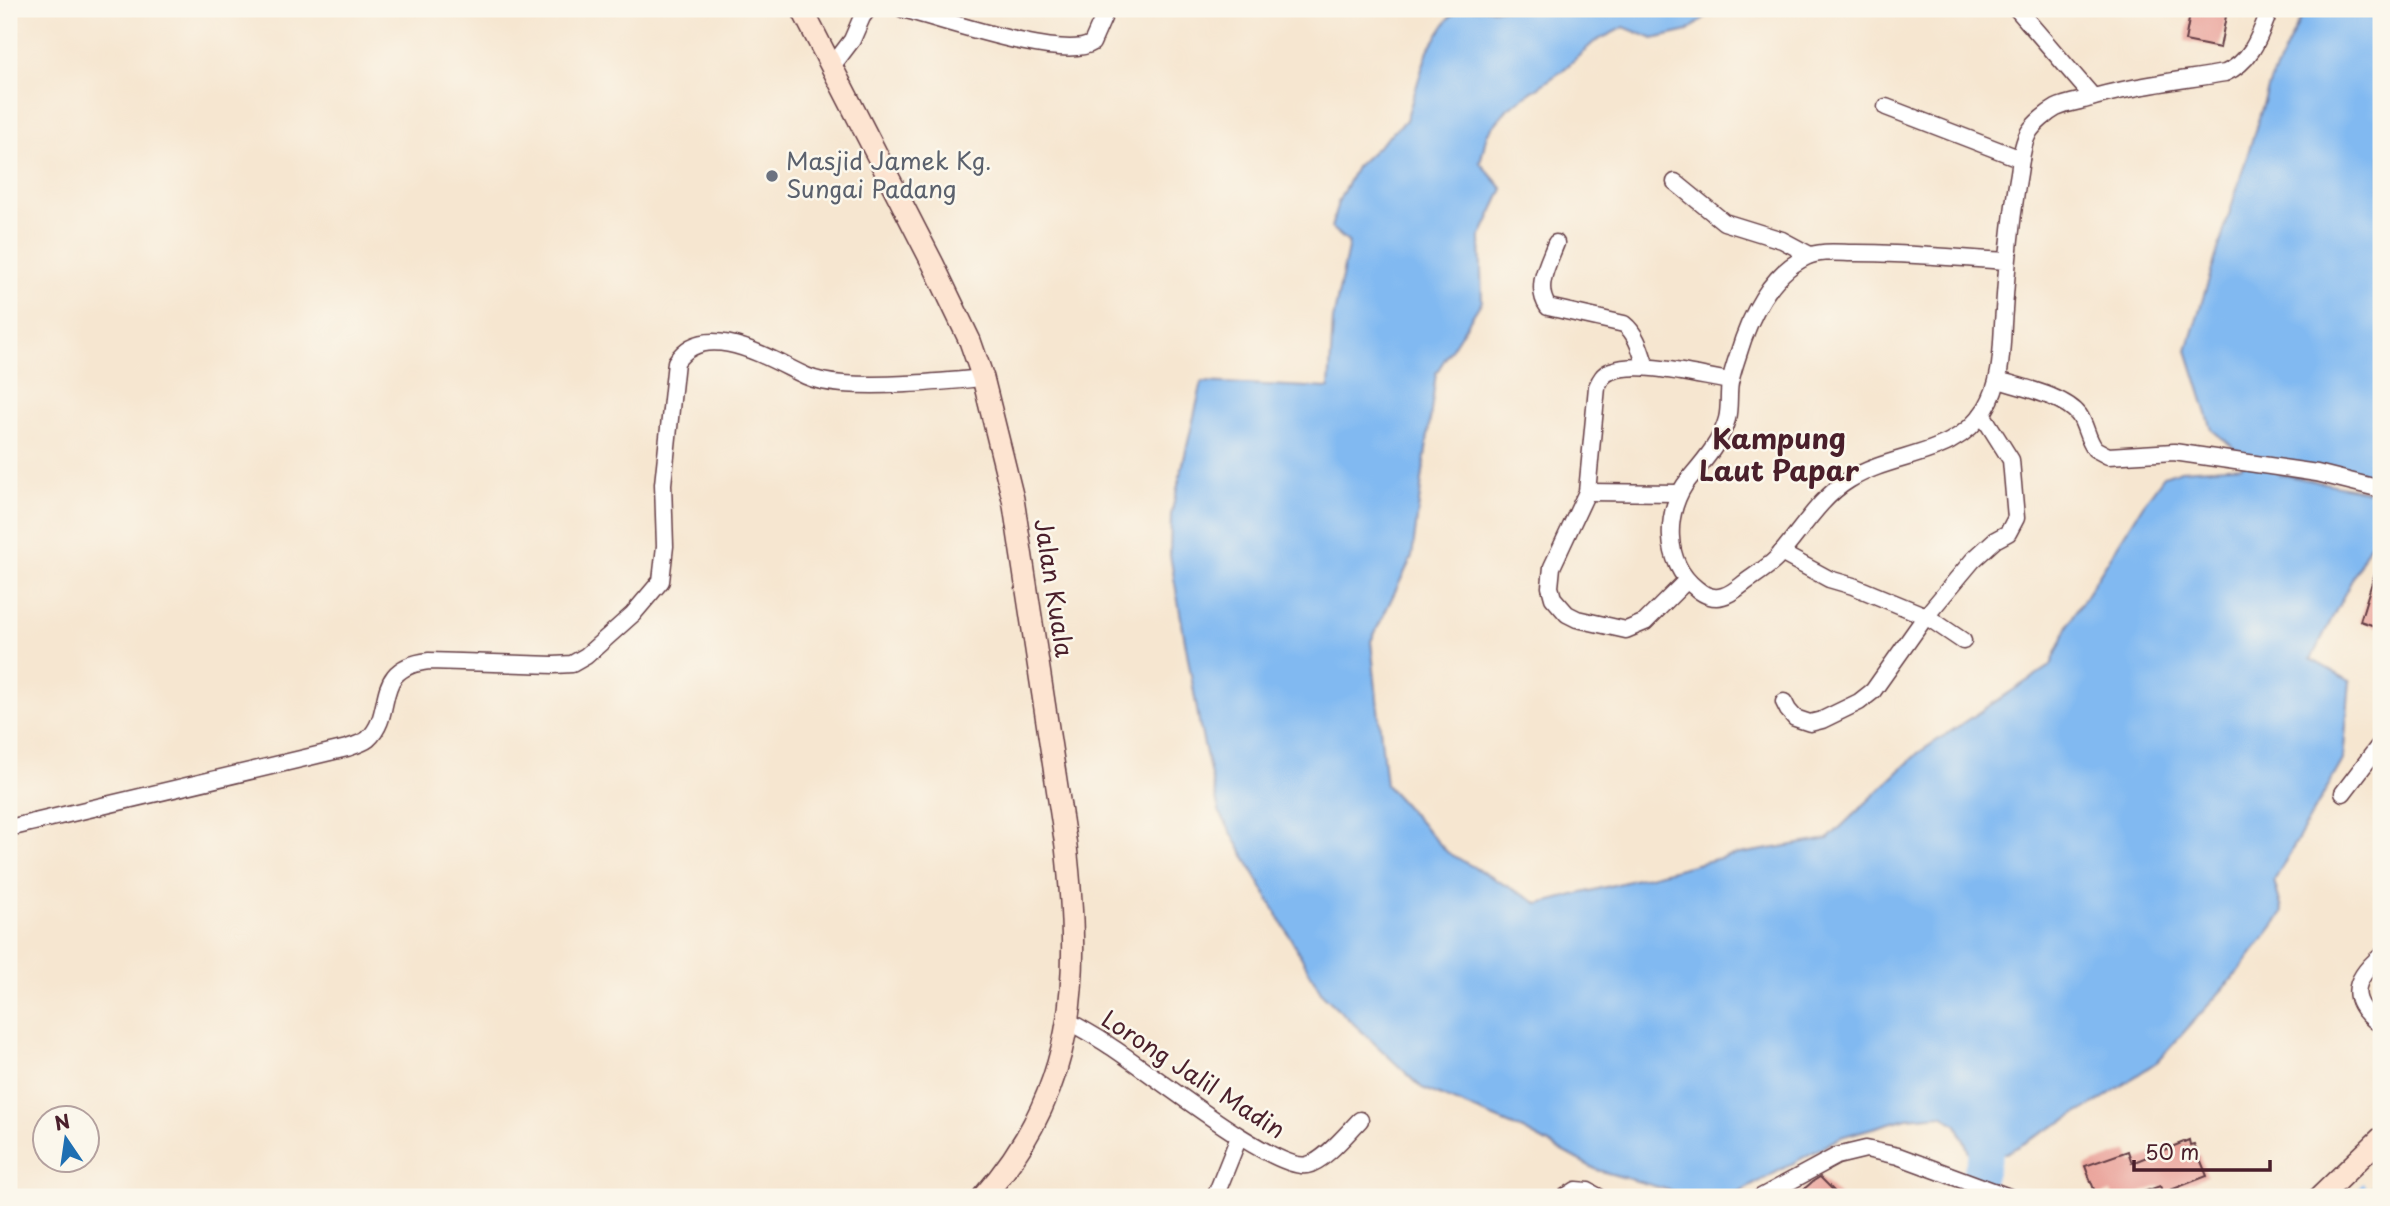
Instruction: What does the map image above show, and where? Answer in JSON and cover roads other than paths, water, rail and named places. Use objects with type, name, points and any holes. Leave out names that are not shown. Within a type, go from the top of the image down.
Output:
[{"type":"main road","name":"Jalan Kuala","points":[[802,9],[951,300],[983,378],[1013,499],[1066,846],[1072,896],[1073,945],[1068,1021],[1047,1099],[1009,1167],[983,1197]]},
{"type":"main road","points":[[2320,1197],[2381,1138]]},
{"type":"street","points":[[832,65],[852,40],[868,9]]},
{"type":"street","points":[[903,9],[1010,40],[1078,48],[1086,47],[1095,37],[1107,9]]},
{"type":"street","points":[[2017,9],[2093,97]]},
{"type":"street","points":[[2007,261],[1884,253],[1827,253],[1810,255],[1792,265],[1777,279],[1762,300],[1739,351],[1730,381],[1727,417],[1721,435],[1678,493],[1671,529],[1671,545],[1678,566],[1687,580],[1705,595],[1723,596],[1773,562],[1834,491],[1851,478],[1942,446],[1972,427],[1988,405],[1998,380],[2007,261],[2021,159],[2030,131],[2056,108],[2146,84],[2225,73],[2237,68],[2255,46],[2270,9]]},
{"type":"street","points":[[1886,107],[2021,159]]},
{"type":"street","points":[[1675,182],[1724,222],[1782,240],[1810,255]]},
{"type":"street","points":[[1556,243],[1541,285],[1548,307],[1624,324],[1636,338],[1646,367]]},
{"type":"street","points":[[9,828],[367,740],[375,729],[390,682],[401,670],[415,663],[429,661],[554,665],[572,664],[586,656],[633,614],[661,581],[665,546],[663,484],[676,362],[682,352],[693,345],[707,342],[725,343],[774,359],[808,377],[843,384],[940,382],[983,378]]},
{"type":"street","points":[[1687,580],[1644,622],[1633,629],[1619,629],[1567,614],[1553,597],[1549,576],[1587,492],[1597,387],[1601,377],[1611,371],[1646,367],[1730,381]]},
{"type":"street","points":[[1998,380],[2071,407],[2081,419],[2091,444],[2108,456],[2174,452],[2317,473],[2381,489]]},
{"type":"street","points":[[1784,702],[1795,718],[1810,723],[1858,702],[1873,691],[1926,616],[1973,561],[2008,533],[2016,518],[2011,460],[1982,414]]},
{"type":"street","points":[[1587,492],[1678,493]]},
{"type":"street","points":[[1781,553],[1829,579],[1926,616],[1963,641]]},
{"type":"street","points":[[2343,793],[2381,743]]},
{"type":"street","points":[[2381,956],[2364,975],[2357,988],[2361,1008],[2381,1025]]},
{"type":"street","name":"Lorong Jalil Madin","points":[[1068,1021],[1110,1045],[1239,1137],[1295,1165],[1308,1165],[1322,1157],[1360,1120]]},
{"type":"street","points":[[1215,1197],[1239,1137]]},
{"type":"street","points":[[1761,1197],[1837,1156],[1866,1149],[1898,1156],[2009,1197]]},
{"type":"street","points":[[1566,1197],[1572,1192],[1582,1190],[1599,1197]]},
{"type":"water","points":[[1460,9],[1715,9],[1688,31],[1653,39],[1624,27],[1594,42],[1562,71],[1508,108],[1487,134],[1480,163],[1503,189],[1480,238],[1482,301],[1436,373],[1412,557],[1371,641],[1386,785],[1447,852],[1539,904],[1728,856],[1828,839],[1918,753],[2051,665],[2070,621],[2164,476],[2181,470],[2242,466],[2244,456],[2212,430],[2187,350],[2270,82],[2305,9],[2381,9],[2381,482],[2278,474],[2381,494],[2381,523],[2311,659],[2350,681],[2343,760],[2274,881],[2283,913],[2239,971],[2158,1061],[2096,1103],[2006,1153],[1969,1152],[1957,1125],[1942,1115],[1907,1118],[1841,1137],[1731,1197],[1694,1197],[1597,1170],[1523,1130],[1422,1088],[1322,994],[1219,811],[1200,727],[1170,555],[1171,515],[1202,382],[1329,388],[1333,320],[1349,243],[1331,228],[1338,202],[1356,167],[1406,120],[1428,50],[1449,18]]},
{"type":"waterway","points":[[1972,1197],[1991,1137],[1983,1109]]},
{"type":"waterway","points":[[2364,1197],[2381,1180]]},
{"type":"waterway","points":[[2353,1197],[2363,1186]]},
{"type":"place","name":"Masjid Jamek Kg. Sungai Padang","points":[[772,176]]},
{"type":"district","name":"Kampung Laut Papar","points":[[1779,455]]}]
